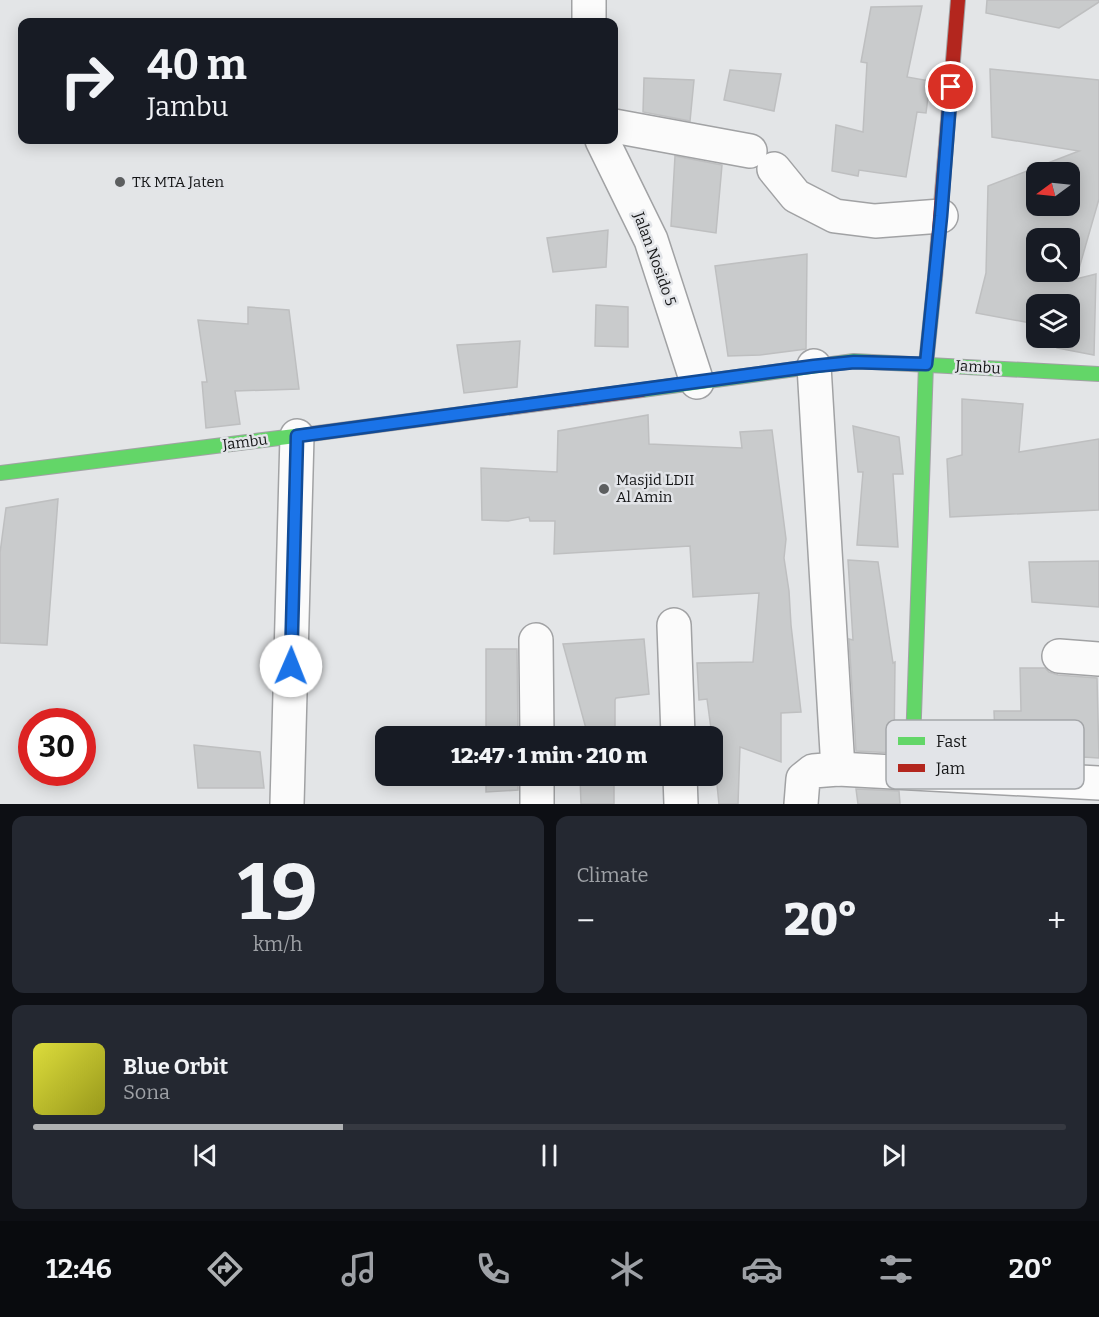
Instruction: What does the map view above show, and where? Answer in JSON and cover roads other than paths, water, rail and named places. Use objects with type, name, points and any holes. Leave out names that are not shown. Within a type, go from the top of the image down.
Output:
[{"type":"street","points":[[589,0],[589,18]]},
{"type":"street","points":[[914,720],[926,364],[941,216],[958,0]]},
{"type":"street","points":[[618,127],[762,160],[796,196],[835,216],[875,221],[941,216]]},
{"type":"street","name":"Jalan Nosido 5","points":[[604,144],[651,240],[697,382]]},
{"type":"street","name":"Jambu","points":[[0,473],[854,362],[926,364],[1099,375]]},
{"type":"street","points":[[814,366],[838,769]]},
{"type":"street","points":[[287,804],[297,436]]},
{"type":"street","points":[[674,625],[678,726]]},
{"type":"street","points":[[536,640],[537,726]]},
{"type":"street","points":[[1059,656],[1099,659]]},
{"type":"street","points":[[801,804],[803,779],[813,771],[838,769],[886,772]]},
{"type":"street","points":[[1084,782],[1099,783]]},
{"type":"street","points":[[537,786],[537,804]]},
{"type":"street","points":[[680,786],[681,804]]},
{"type":"place","name":"TK MTA Jaten","points":[[120,182]]},
{"type":"place","name":"Masjid LDII Al Amin","points":[[604,489]]}]
